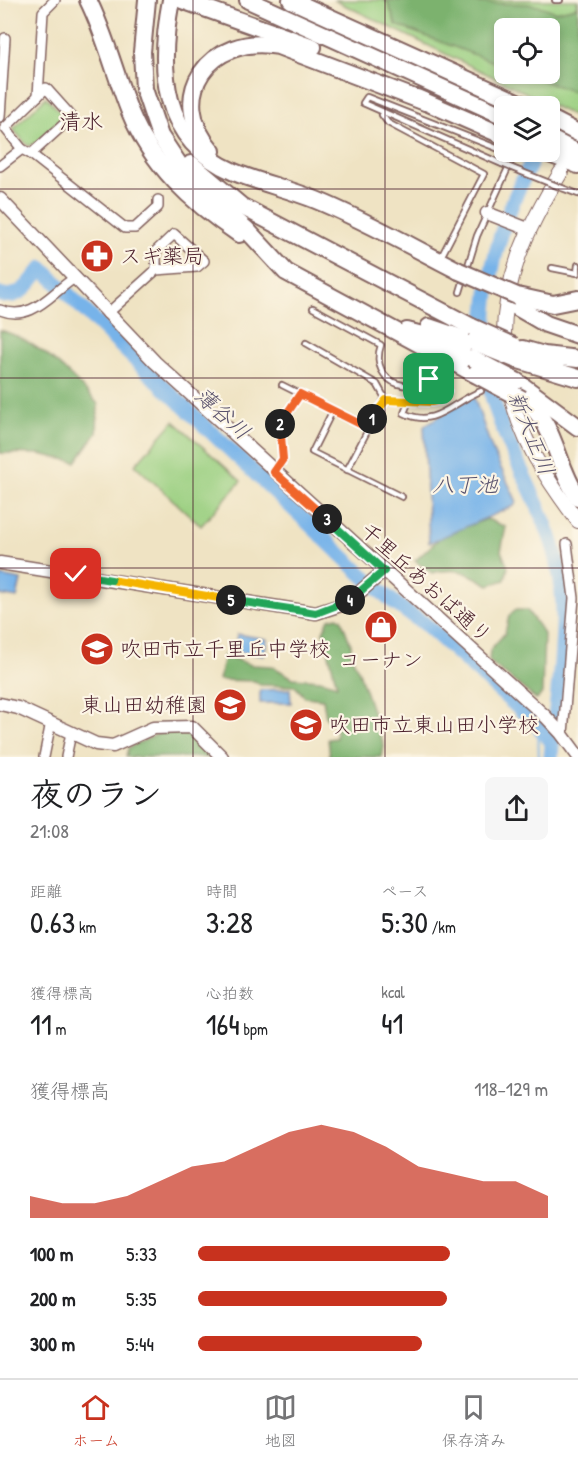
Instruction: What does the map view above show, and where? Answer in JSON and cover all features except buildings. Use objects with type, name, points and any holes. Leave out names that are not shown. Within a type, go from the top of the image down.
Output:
[{"type":"highway","points":[[88,0],[103,34],[130,112],[150,151],[187,195],[269,255],[295,278],[375,321],[473,350],[578,359]]},
{"type":"highway","points":[[147,0],[142,36],[142,77],[150,113],[160,136],[192,182],[246,229],[269,255]]},
{"type":"highway","points":[[157,0],[151,60],[155,92],[169,130],[193,167],[241,206],[473,350],[578,427]]},
{"type":"highway","points":[[171,0],[165,35],[164,70],[168,98],[179,123],[194,144],[213,160],[234,172],[317,200],[516,301],[546,324],[578,335]]},
{"type":"highway","points":[[248,0],[494,111]]},
{"type":"highway","points":[[291,0],[504,96]]},
{"type":"highway","points":[[297,0],[332,18]]},
{"type":"highway","points":[[186,1],[319,50],[424,102]]},
{"type":"highway","points":[[275,185],[224,160],[207,145],[197,128],[192,105],[196,84],[212,60],[227,49],[248,44],[278,46],[424,102],[494,132]]},
{"type":"highway","points":[[560,124],[578,133]]},
{"type":"highway","points":[[560,144],[578,153]]},
{"type":"highway","points":[[560,158],[578,165]]},
{"type":"highway","points":[[516,301],[543,303],[578,299]]},
{"type":"highway","points":[[375,321],[434,328],[473,350],[537,411],[546,423],[578,497]]},
{"type":"highway","points":[[515,352],[578,378]]},
{"type":"main road","points":[[561,172],[528,229],[515,261],[506,303],[504,362],[512,401],[532,454],[578,521]]},
{"type":"street","points":[[38,96],[43,12],[55,0]]},
{"type":"street","points":[[0,117],[5,38]]},
{"type":"street","points":[[0,166],[26,151],[72,117],[46,88],[3,126],[26,151],[125,228],[135,228],[158,207],[158,200]]},
{"type":"street","name":"千里丘あおば通り","points":[[0,199],[107,314],[155,362],[274,472],[376,578],[546,717],[562,734]]},
{"type":"street","points":[[491,215],[528,229]]},
{"type":"street","points":[[107,314],[156,270],[197,267],[204,261],[174,234],[156,251],[156,270]]},
{"type":"street","points":[[0,310],[25,314],[37,308],[73,279]]},
{"type":"street","points":[[567,544],[574,598],[562,734],[577,750]]},
{"type":"street","points":[[0,563],[316,613],[347,603],[376,578]]},
{"type":"street","points":[[0,704],[18,708],[96,744],[113,746],[153,728],[192,727],[222,757]]},
{"type":"street","points":[[44,757],[51,722]]},
{"type":"street","points":[[66,757],[71,733]]},
{"type":"lane","points":[[555,0],[560,0]]},
{"type":"lane","points":[[494,147],[367,97],[363,103],[381,113],[501,164],[578,194]]},
{"type":"lane","points":[[381,113],[388,123],[484,174],[439,261]]},
{"type":"lane","points":[[460,292],[477,236],[491,215],[511,162]]},
{"type":"lane","points":[[552,268],[577,273],[578,265]]},
{"type":"lane","points":[[313,308],[381,345],[379,363],[391,381],[414,386],[434,374],[438,365]]},
{"type":"lane","points":[[306,343],[376,384],[386,400]]},
{"type":"lane","points":[[347,470],[378,407],[386,400],[431,402],[441,400],[447,391],[446,383],[434,374]]},
{"type":"lane","points":[[282,385],[368,428]]},
{"type":"lane","points":[[409,401],[404,412],[415,418],[426,420],[481,391]]},
{"type":"lane","points":[[274,472],[283,459],[279,435],[281,423],[300,394]]},
{"type":"lane","points":[[333,410],[312,452],[402,497]]},
{"type":"green space","points":[[334,0],[578,0],[578,118],[560,109],[560,96],[533,96],[508,84],[560,84],[560,18],[494,18],[494,77]]},
{"type":"green space","points":[[384,0],[520,4],[538,6],[555,12],[576,7],[578,0],[578,89],[571,91],[552,84],[560,84],[560,18],[494,18],[494,62],[396,25],[388,3]]},
{"type":"green space","points":[[46,97],[65,117],[39,142],[28,146],[13,129]]},
{"type":"green space","points":[[0,330],[28,342],[54,360],[98,404],[97,433],[76,462],[39,454],[0,453]]},
{"type":"green space","points":[[174,421],[241,481],[201,526],[135,465]]},
{"type":"green space","points":[[487,519],[506,527],[501,551],[508,567],[505,580],[489,585],[462,572],[432,573],[415,561],[444,534]]},
{"type":"green space","points":[[515,610],[527,610],[544,634],[542,693],[537,700],[489,661],[490,650],[505,633],[509,616]]},
{"type":"green space","points":[[337,617],[341,619],[351,645],[351,655],[384,746],[382,757],[330,757],[328,739],[336,738],[336,725],[326,718],[323,699],[305,697],[295,686],[260,685],[255,681],[219,680],[224,655],[251,665],[272,666],[293,678],[320,680],[337,685],[323,632],[329,619]]},
{"type":"green space","points":[[178,732],[199,739],[214,757],[126,757],[128,748],[160,733]]},
{"type":"water","name":"八丁池","points":[[471,396],[474,397],[492,449],[517,502],[514,506],[429,543],[424,426]]},
{"type":"water","points":[[0,576],[21,580],[17,598],[0,595]]},
{"type":"water","points":[[237,634],[267,639],[264,656],[234,651]]},
{"type":"water","points":[[290,689],[291,703],[260,703],[260,690]]},
{"type":"waterway","name":"新大正川","points":[[485,343],[485,319],[496,251],[511,207],[530,165]]},
{"type":"waterway","name":"薄谷川","points":[[0,294],[7,296],[19,293],[42,268],[204,426],[362,574],[393,602],[424,623],[535,723],[552,742]]},
{"type":"waterway","name":"新大正川","points":[[487,373],[499,419],[547,529],[560,576],[563,601],[562,654],[551,757]]},
{"type":"waterway","points":[[538,729],[539,757]]},
{"type":"place","name":"スギ薬局","points":[[97,256]]},
{"type":"place","name":"コーナン","points":[[381,627]]},
{"type":"place","name":"吹田市立千里丘中学校","points":[[97,649]]},
{"type":"place","name":"東山田幼稚園","points":[[230,705]]},
{"type":"place","name":"吹田市立東山田小学校","points":[[306,725]]},
{"type":"district","name":"清水","points":[[81,121]]},
{"type":"route","points":[[76,574],[316,613],[347,603],[384,571],[274,472],[283,459],[279,435],[281,423],[300,394],[368,428],[383,401],[437,402],[441,400],[447,391],[446,383],[434,374],[429,379]]}]
